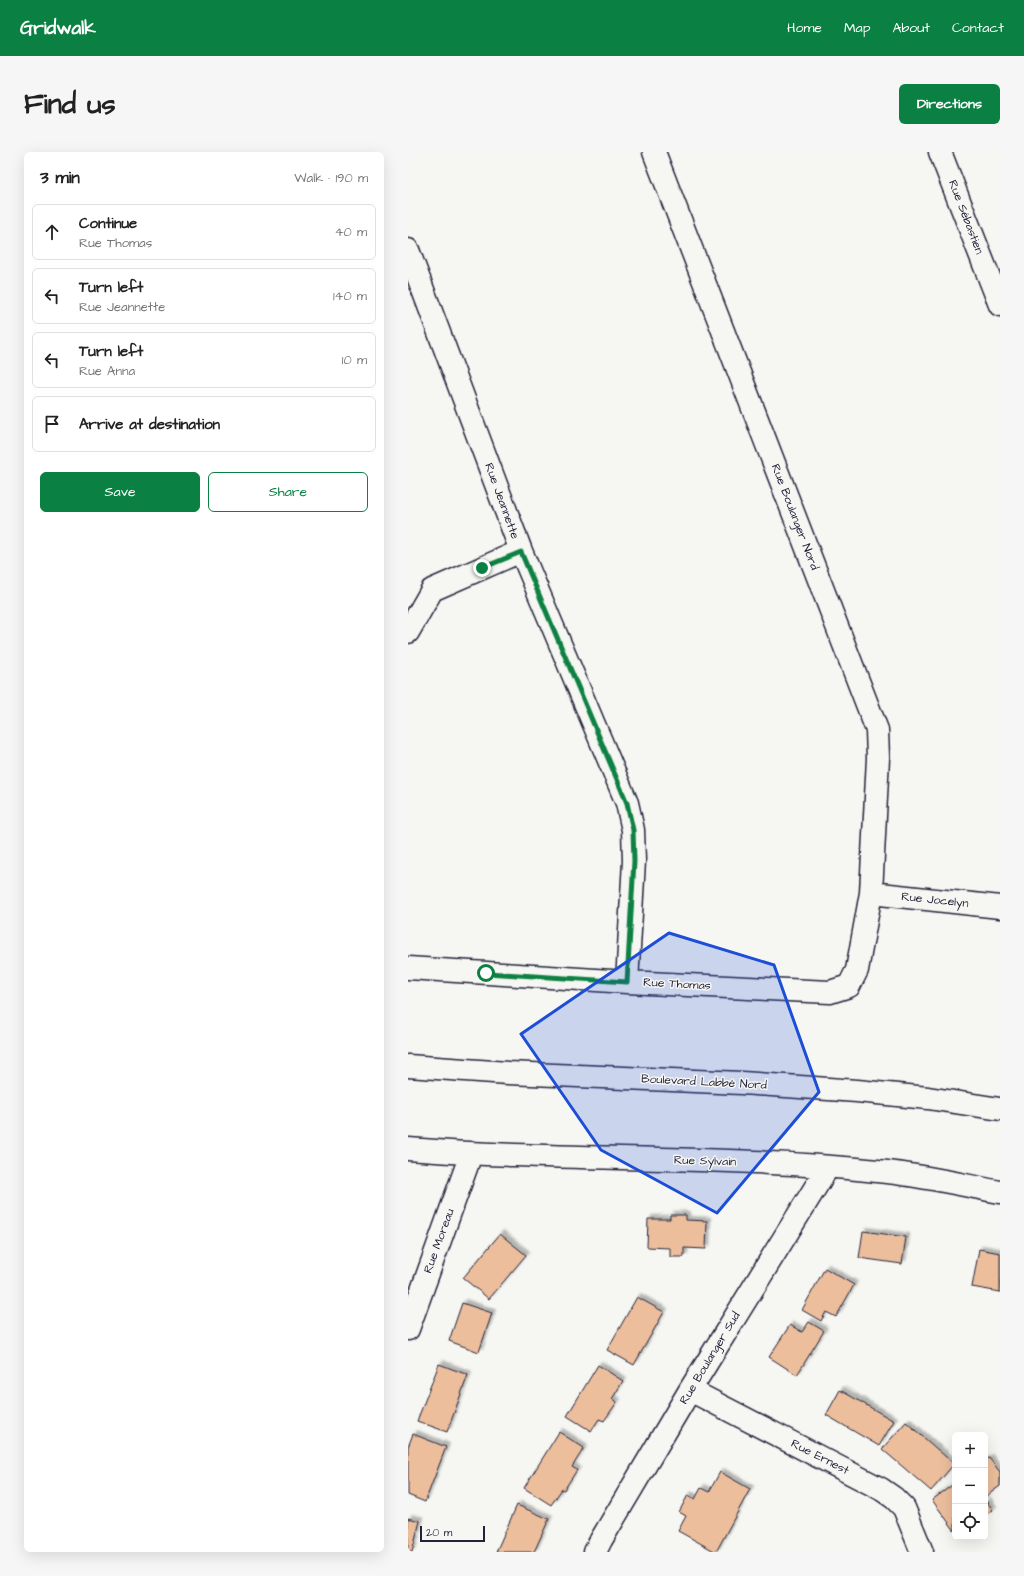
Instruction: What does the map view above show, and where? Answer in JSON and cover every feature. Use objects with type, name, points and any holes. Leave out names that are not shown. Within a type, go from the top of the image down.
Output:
[{"type":"street","name":"Rue Boulanger Nord","points":[[654,152],[877,730],[878,758],[871,893]]},
{"type":"street","name":"Rue Sébastien","points":[[940,152],[1000,305]]},
{"type":"street","name":"Rue Jeannette","points":[[408,250],[521,552],[627,803],[633,830],[634,861],[627,982]]},
{"type":"street","points":[[408,632],[432,590],[521,552]]},
{"type":"street","name":"Rue Jocelyn","points":[[871,893],[1000,907]]},
{"type":"street","name":"Rue Thomas","points":[[408,968],[627,982],[830,992],[849,986],[857,970],[871,893]]},
{"type":"street","name":"Boulevard Labbé Nord","points":[[408,1066],[508,1073],[734,1083],[857,1091],[928,1098],[1000,1109]]},
{"type":"street","name":"Rue Sylvain","points":[[408,1149],[471,1154],[774,1163],[888,1172],[1000,1192]]},
{"type":"street","name":"Rue Moreau","points":[[408,1329],[471,1154]]},
{"type":"street","name":"Rue Boulanger Sud","points":[[595,1552],[690,1390],[828,1167]]},
{"type":"street","name":"Rue Ernest","points":[[690,1390],[886,1492],[904,1508],[922,1552]]},
{"type":"highlighted area","points":[[669,933],[774,965],[819,1092],[717,1213],[601,1150],[521,1034]]},
{"type":"building","points":[[670,1215],[686,1215],[686,1220],[707,1221],[706,1249],[684,1248],[684,1257],[670,1257],[670,1248],[647,1247],[648,1219],[670,1219]]},
{"type":"building","points":[[863,1231],[906,1237],[902,1264],[859,1258]]},
{"type":"building","points":[[500,1234],[526,1255],[489,1299],[463,1278]]},
{"type":"building","points":[[979,1249],[1000,1253],[1000,1292],[972,1287]]},
{"type":"building","points":[[825,1268],[854,1285],[836,1317],[826,1312],[821,1321],[802,1310]]},
{"type":"building","points":[[637,1297],[664,1312],[634,1365],[607,1350]]},
{"type":"building","points":[[462,1303],[492,1313],[479,1352],[449,1341]]},
{"type":"building","points":[[809,1322],[824,1331],[797,1375],[769,1357],[790,1325],[802,1332]]},
{"type":"building","points":[[439,1364],[468,1375],[447,1432],[417,1421]]},
{"type":"building","points":[[598,1365],[623,1381],[612,1399],[617,1402],[604,1421],[599,1419],[591,1431],[567,1416]]},
{"type":"building","points":[[840,1390],[894,1421],[879,1446],[826,1415]]},
{"type":"building","points":[[906,1422],[952,1462],[952,1466],[931,1491],[882,1449]]},
{"type":"building","points":[[559,1432],[584,1448],[572,1467],[577,1470],[564,1490],[562,1489],[551,1505],[524,1488]]},
{"type":"building","points":[[413,1434],[446,1447],[425,1502],[408,1495],[408,1447]]},
{"type":"building","points":[[988,1458],[1000,1472],[1000,1486],[988,1495],[988,1468]]},
{"type":"building","points":[[720,1472],[750,1489],[716,1552],[678,1531],[686,1516],[679,1512],[688,1495],[695,1499],[701,1488],[709,1492]]},
{"type":"building","points":[[952,1485],[952,1527],[932,1500]]},
{"type":"building","points":[[988,1503],[993,1510],[988,1513]]},
{"type":"building","points":[[517,1505],[549,1519],[534,1552],[496,1552]]},
{"type":"building","points":[[408,1518],[420,1521],[412,1552],[408,1552]]},
{"type":"route","points":[[482,568],[521,552],[627,803],[633,830],[634,861],[627,982],[486,973]]}]
